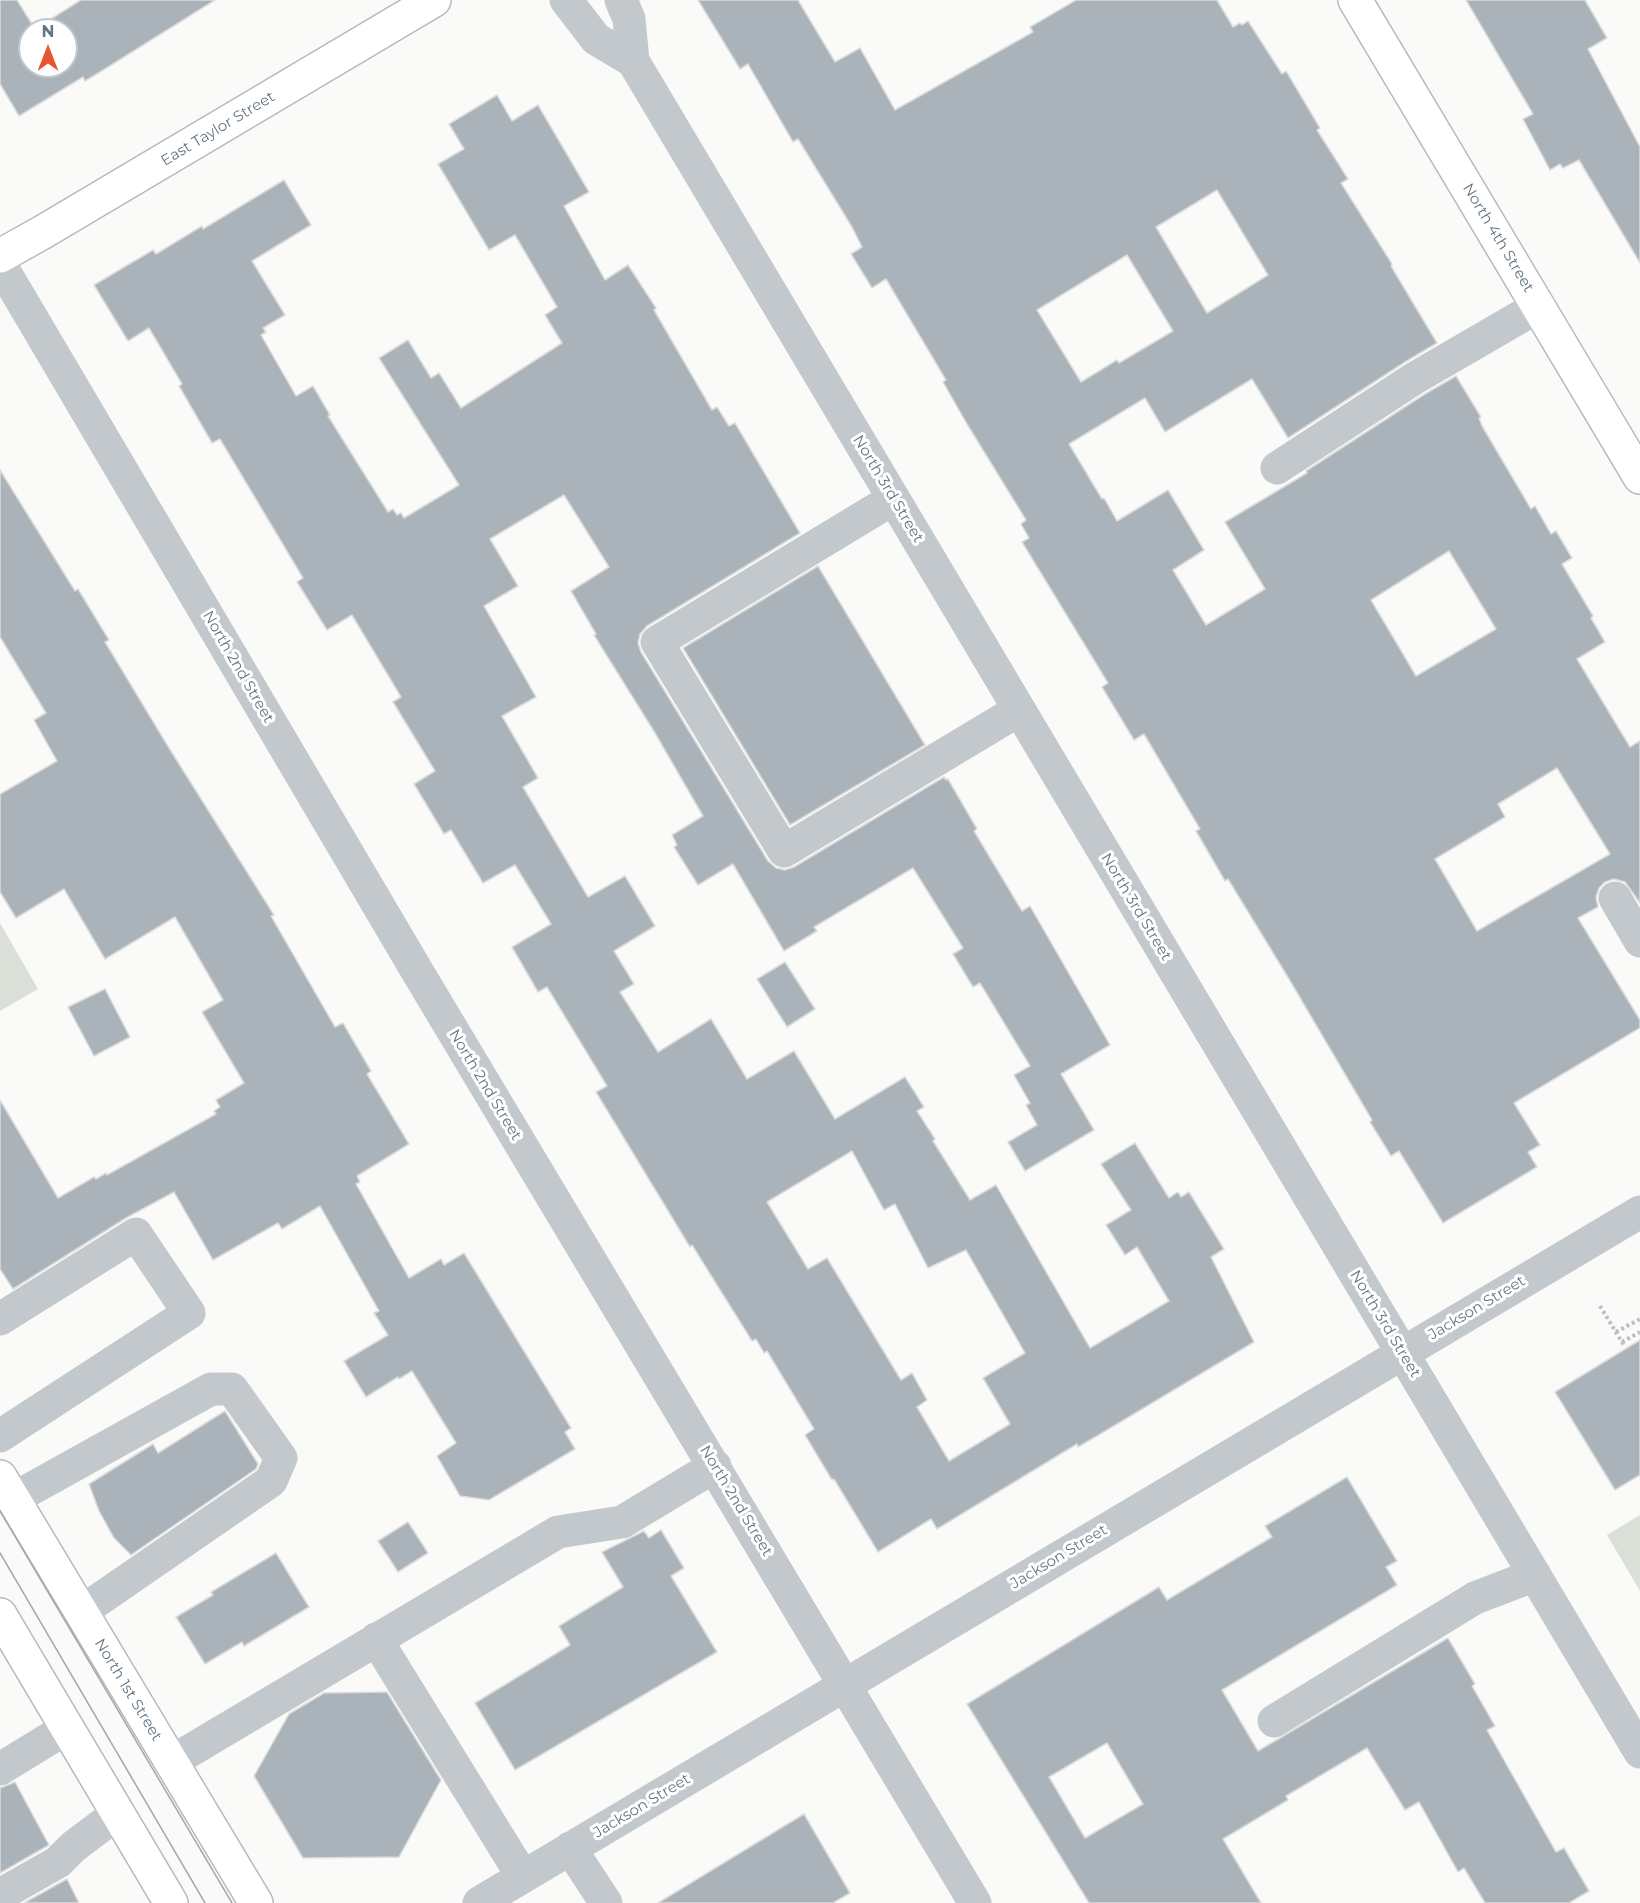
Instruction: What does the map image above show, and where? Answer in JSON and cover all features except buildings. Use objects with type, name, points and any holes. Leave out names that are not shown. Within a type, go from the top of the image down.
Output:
[{"type":"main road","name":"East Taylor Street","points":[[0,256],[434,0]]},
{"type":"main road","name":"North 4th Street","points":[[1355,0],[1640,477]]},
{"type":"main road","name":"North 1st Street","points":[[7,1488],[256,1903]]},
{"type":"main road","points":[[0,1615],[171,1903]]},
{"type":"street","name":"North 3rd Street","points":[[566,0],[596,39],[633,61]]},
{"type":"street","name":"North 3rd Street","points":[[621,0],[629,19],[633,61],[1640,1752]]},
{"type":"street","name":"North 2nd Street","points":[[0,264],[420,976],[975,1903]]},
{"type":"street","points":[[1277,468],[1415,378],[1539,306]]},
{"type":"street","points":[[893,499],[657,642],[784,851],[1019,710]]},
{"type":"street","points":[[1615,898],[1640,941]]},
{"type":"street","name":"Jackson Street","points":[[479,1903],[1640,1212]]},
{"type":"street","points":[[0,1319],[136,1234],[189,1313],[0,1436]]},
{"type":"street","points":[[7,1488],[211,1389],[232,1389],[280,1458],[271,1481],[81,1612]]},
{"type":"street","points":[[171,1762],[558,1532],[622,1522],[715,1466]]},
{"type":"street","points":[[1274,1721],[1475,1598],[1535,1575]]},
{"type":"street","points":[[376,1639],[523,1877]]},
{"type":"street","points":[[0,1769],[67,1728]]},
{"type":"street","points":[[0,1895],[58,1862],[72,1847],[118,1813]]},
{"type":"street","points":[[570,1848],[606,1903]]},
{"type":"path","points":[[1600,1306],[1623,1344],[1640,1332]]},
{"type":"path","points":[[1616,1332],[1640,1319]]},
{"type":"shaded area","points":[[0,923],[38,989],[0,1011]]},
{"type":"shaded area","points":[[1640,1515],[1640,1591],[1607,1535]]},
{"type":"tram line","points":[[0,1511],[232,1903]]},
{"type":"tram line","points":[[0,1553],[205,1903]]}]
